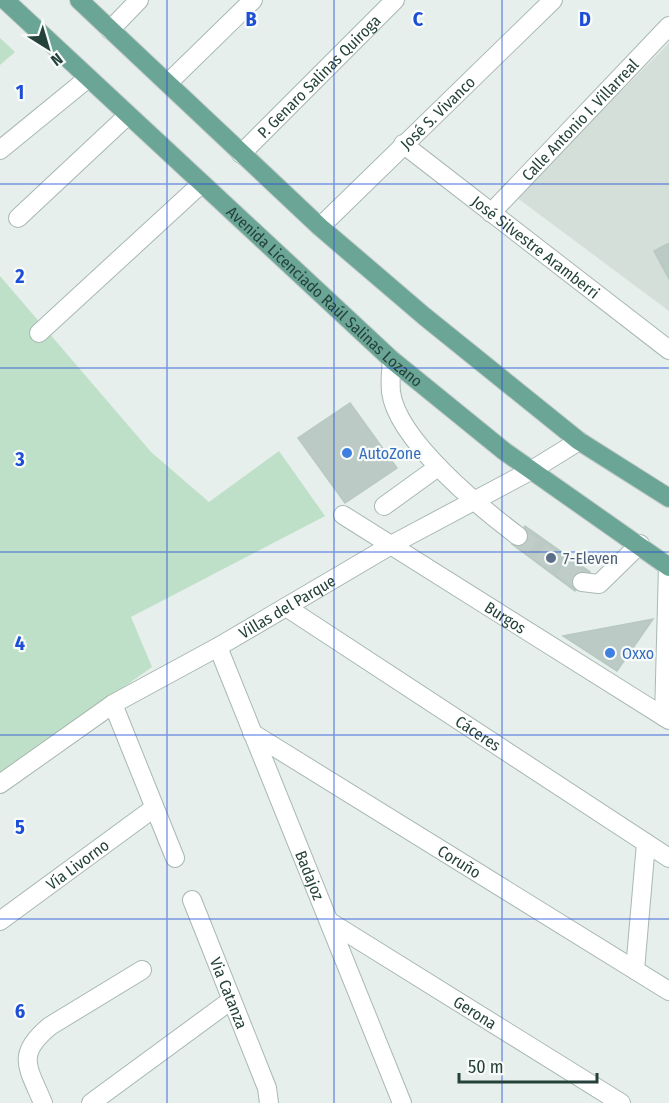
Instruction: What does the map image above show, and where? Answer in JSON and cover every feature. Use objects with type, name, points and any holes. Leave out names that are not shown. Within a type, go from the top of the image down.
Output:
[{"type":"main road","name":"Avenida Licenciado Raúl Salinas Lozano","points":[[5,0],[87,79],[392,360],[496,446],[669,566]]},
{"type":"main road","points":[[79,0],[320,227],[424,316],[579,441],[668,496]]},
{"type":"street","points":[[110,30],[139,0]]},
{"type":"street","points":[[168,83],[253,0]]},
{"type":"street","name":"P. Genaro Salinas Quiroga","points":[[241,154],[395,0]]},
{"type":"street","name":"José S. Vivanco","points":[[320,227],[553,0]]},
{"type":"street","name":"Calle Antonio I. Villarreal","points":[[491,213],[669,26]]},
{"type":"street","points":[[0,150],[87,79]]},
{"type":"street","points":[[18,218],[127,116]]},
{"type":"street","name":"José Silvestre Aramberri","points":[[403,144],[669,350]]},
{"type":"street","points":[[39,333],[201,184]]},
{"type":"street","points":[[392,360],[391,393],[395,405],[438,467],[472,501],[518,536]]},
{"type":"street","name":"Villas del Parque","points":[[0,784],[113,705],[286,608],[393,544],[532,471],[579,441]]},
{"type":"street","points":[[384,506],[438,467]]},
{"type":"street","name":"Burgos","points":[[343,515],[393,544],[666,718]]},
{"type":"street","points":[[582,582],[599,584],[640,544]]},
{"type":"street","points":[[666,718],[669,566]]},
{"type":"street","name":"Cáceres","points":[[286,608],[669,858]]},
{"type":"street","name":"Badajoz","points":[[218,647],[402,1103]]},
{"type":"street","points":[[113,705],[175,858]]},
{"type":"street","name":"Coruño","points":[[252,733],[669,991]]},
{"type":"street","name":"Vía Livorno","points":[[0,921],[154,808]]},
{"type":"street","points":[[635,970],[646,843]]},
{"type":"street","name":"Via Catanza","points":[[192,900],[268,1095]]},
{"type":"street","name":"Gerona","points":[[330,922],[621,1103]]},
{"type":"street","points":[[43,1103],[27,1059],[29,1047],[50,1026],[142,970]]},
{"type":"street","points":[[91,1103],[231,1001]]},
{"type":"shaded area","points":[[669,43],[669,311],[516,197]]},
{"type":"green space","points":[[0,38],[15,52],[0,65]]},
{"type":"green space","points":[[0,276],[151,452],[209,502],[279,451],[325,516],[131,617],[152,667],[0,775]]},
{"type":"building","points":[[669,243],[669,279],[654,251]]},
{"type":"building","name":"AutoZone","points":[[350,403],[397,468],[345,503],[298,438]]},
{"type":"building","name":"7-Eleven","points":[[525,526],[590,572],[575,591],[512,544]]},
{"type":"building","name":"Oxxo","points":[[653,619],[617,671],[563,636]]},
{"type":"tunnel","points":[[518,536],[582,582]]},
{"type":"place","name":"AutoZone","points":[[347,453]]},
{"type":"place","name":"7-Eleven","points":[[551,558]]},
{"type":"place","name":"Oxxo","points":[[610,653]]}]
